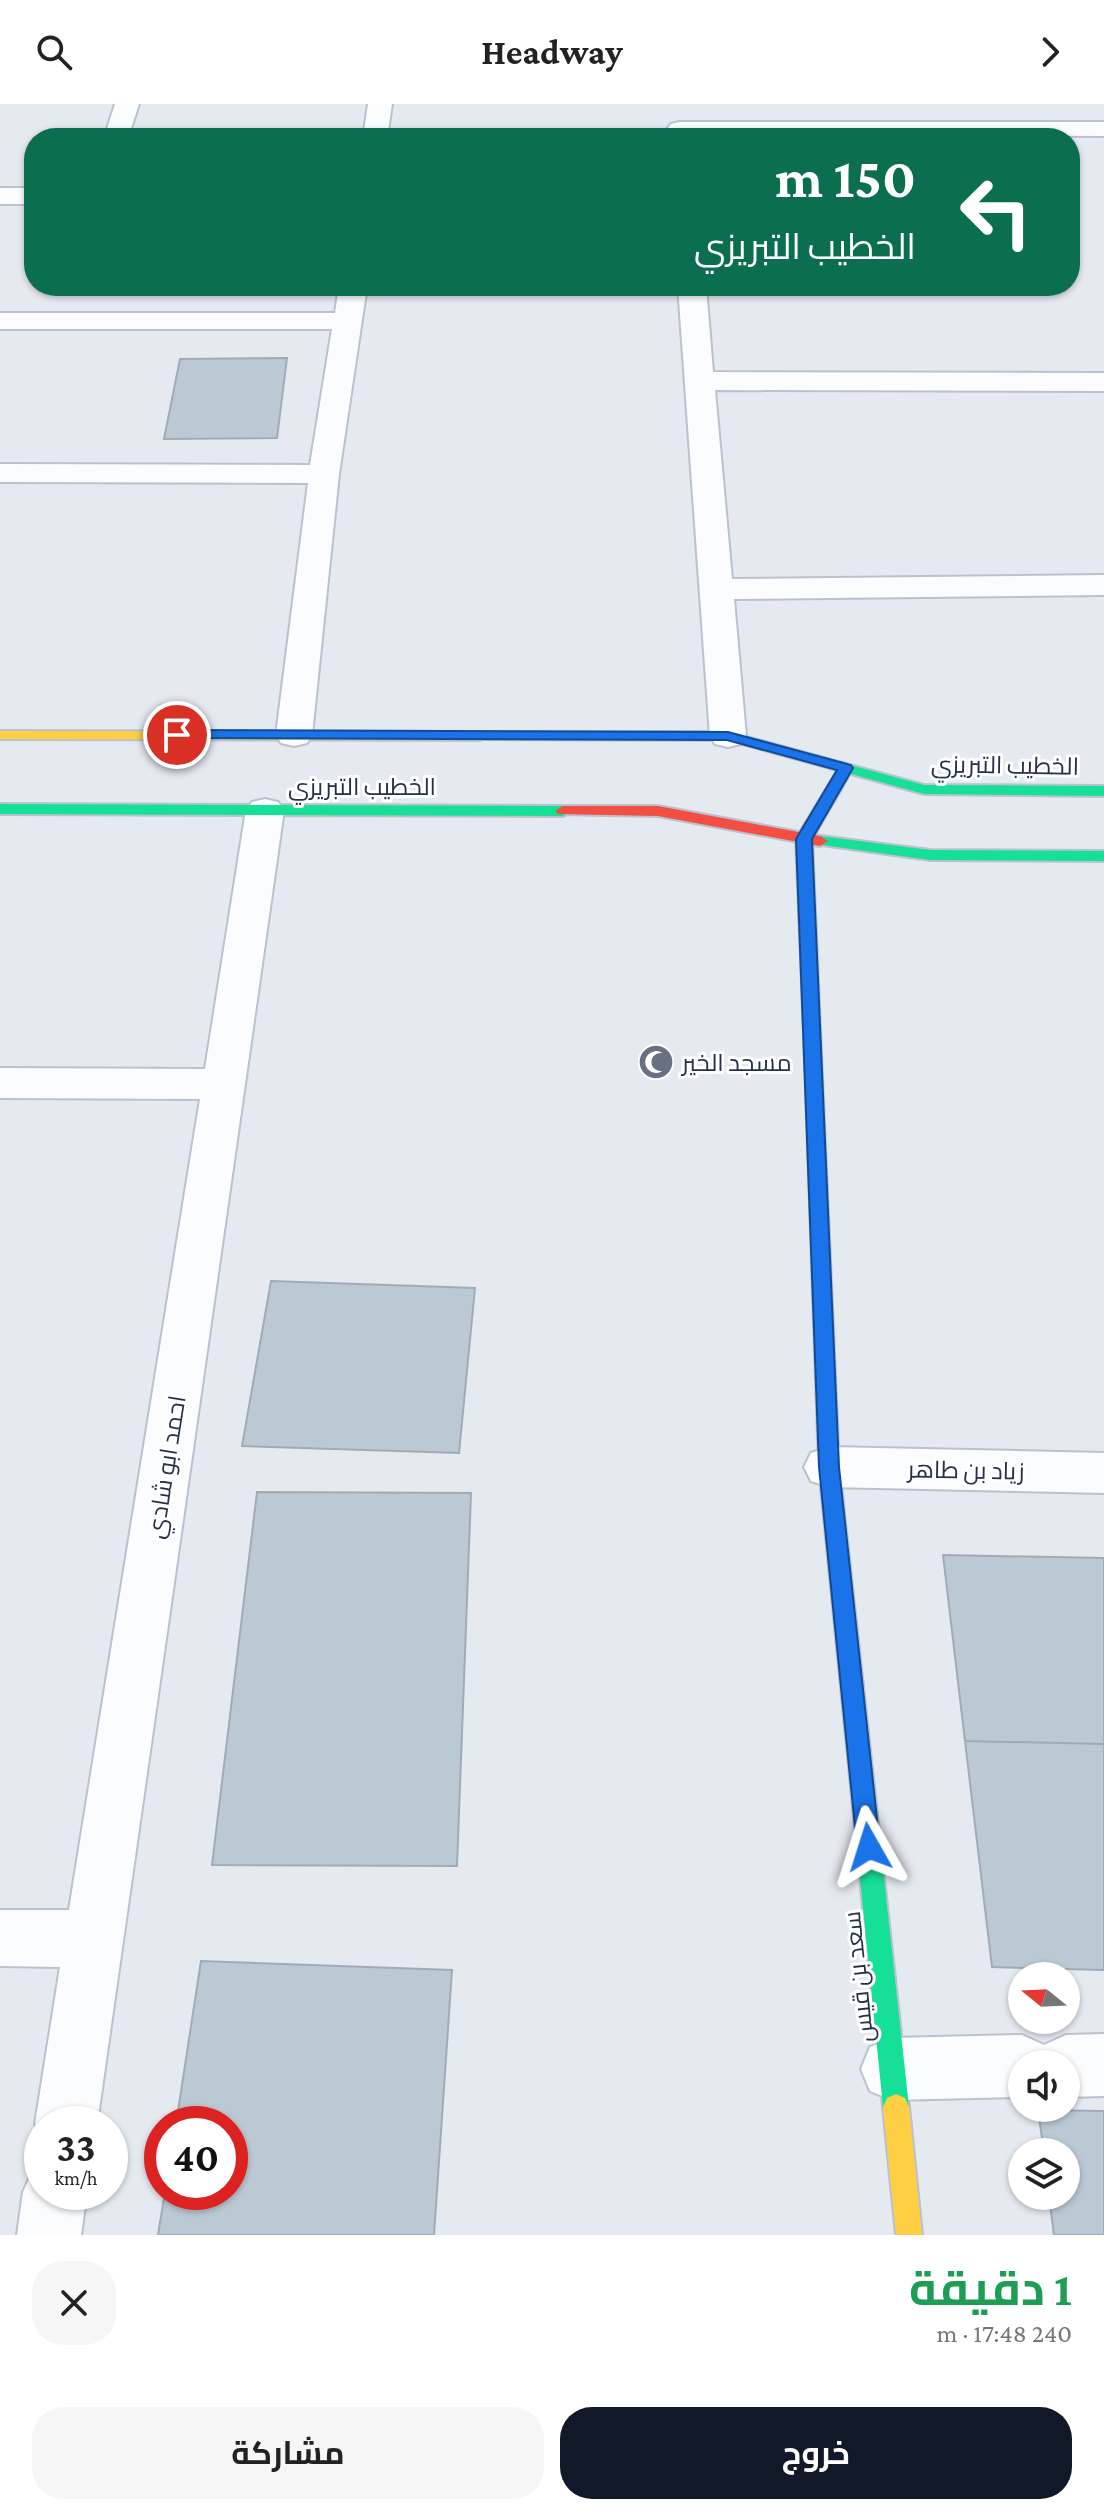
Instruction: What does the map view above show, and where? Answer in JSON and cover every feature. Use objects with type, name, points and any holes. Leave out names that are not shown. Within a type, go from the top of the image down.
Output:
[{"type":"street","points":[[119,128],[127,104]]},
{"type":"street","points":[[376,128],[380,104]]},
{"type":"street","points":[[677,104],[679,128]]},
{"type":"street","points":[[1080,129],[1104,129]]},
{"type":"street","points":[[0,196],[24,196]]},
{"type":"street","points":[[294,735],[324,474],[351,296]]},
{"type":"street","points":[[693,296],[728,736]]},
{"type":"street","points":[[0,321],[59,309],[347,321]]},
{"type":"street","points":[[699,381],[1104,382]]},
{"type":"street","points":[[0,473],[324,474]]},
{"type":"street","points":[[716,589],[1104,585]]},
{"type":"street","name":"الخطيب التبريزي","points":[[0,735],[728,736],[924,789],[1104,791]]},
{"type":"street","points":[[804,839],[846,768]]},
{"type":"street","name":"الخطيب التبريزي","points":[[0,809],[658,811],[804,839],[930,855],[1104,856]]},
{"type":"street","name":"احمد ابو شادي","points":[[69,2106],[265,810]]},
{"type":"street","name":"سعد بن قيس","points":[[804,839],[829,1467],[909,2235]]},
{"type":"street","points":[[0,1083],[224,1084]]},
{"type":"street","name":"زياد بن طاهر","points":[[829,1467],[1104,1473]]},
{"type":"street","points":[[0,1938],[94,1939]]},
{"type":"street","points":[[1080,2066],[1104,2065]]},
{"type":"street","points":[[892,2069],[1008,2066]]},
{"type":"street","points":[[49,2235],[52,2210]]},
{"type":"building","points":[[287,358],[277,438],[164,439],[180,359]]},
{"type":"building","points":[[271,1281],[475,1288],[459,1453],[242,1446]]},
{"type":"building","points":[[257,1492],[471,1493],[457,1866],[212,1865]]},
{"type":"building","points":[[943,1555],[1104,1558],[1104,1744],[965,1741]]},
{"type":"building","points":[[965,1741],[1104,1744],[1104,1970],[1080,1969],[1080,1962],[1008,1962],[1008,1967],[992,1967]]},
{"type":"building","points":[[201,1961],[452,1970],[434,2235],[158,2235],[162,2210],[248,2210],[248,2106],[179,2106]]},
{"type":"building","points":[[1080,2111],[1104,2111],[1104,2235],[1054,2235],[1051,2210],[1080,2210],[1080,2138],[1042,2138],[1040,2122],[1080,2122]]},
{"type":"traffic: fast","points":[[480,736],[728,736],[924,789],[1104,791]]},
{"type":"traffic: fast","points":[[0,809],[563,811]]},
{"type":"traffic: fast","points":[[820,841],[930,855],[1104,856]]},
{"type":"traffic: fast","points":[[812,1031],[829,1467],[896,2107]]},
{"type":"traffic: slow","points":[[0,735],[480,736]]},
{"type":"traffic: slow","points":[[812,1031],[804,839],[846,768]]},
{"type":"traffic: slow","points":[[896,2107],[909,2235]]},
{"type":"traffic: jam","points":[[563,811],[658,811],[820,841]]},
{"type":"place","name":"مسجد الخير","points":[[656,1062]]},
{"type":"route","points":[[177,735],[728,736],[846,768],[804,839],[829,1467],[869,1847]]}]
